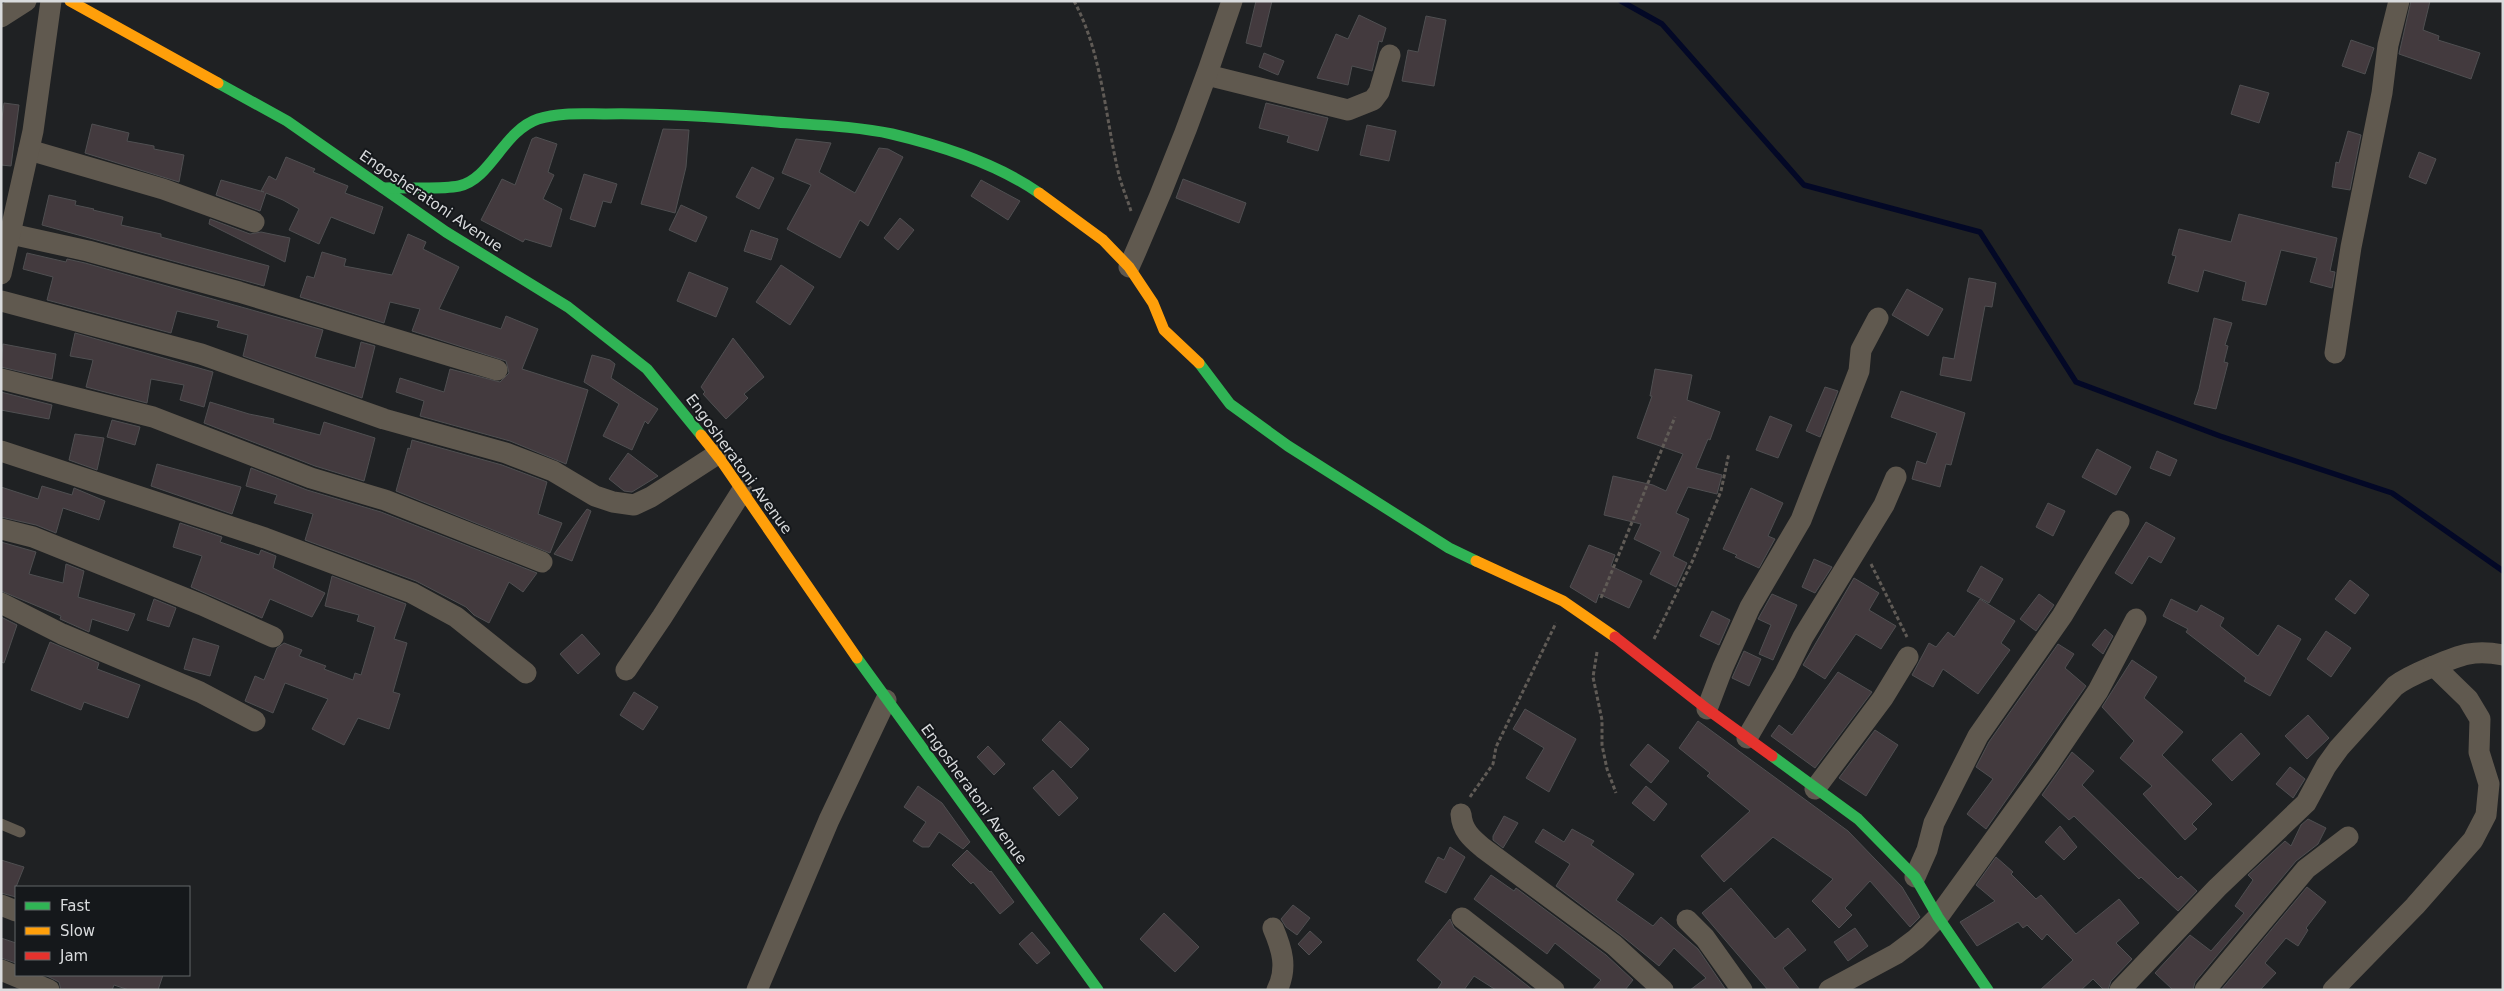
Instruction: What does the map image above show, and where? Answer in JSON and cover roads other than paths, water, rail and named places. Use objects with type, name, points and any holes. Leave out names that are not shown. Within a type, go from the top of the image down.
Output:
[{"type":"street","points":[[1,17],[26,1]]},
{"type":"street","points":[[1,274],[29,150],[51,1]]},
{"type":"street","name":"Engosheratoni Avenue","points":[[70,1],[287,121],[446,232],[568,307],[646,369],[716,455],[854,650],[886,700],[1098,990]]},
{"type":"street","points":[[1129,268],[1168,181],[1232,1]]},
{"type":"street","points":[[2335,352],[2351,247],[2382,93],[2388,45],[2399,1]]},
{"type":"street","points":[[1207,75],[1348,110],[1363,106],[1376,96],[1390,55]]},
{"type":"street","points":[[383,188],[459,186],[472,180],[483,170],[510,137],[524,125],[539,119],[563,114],[669,114],[847,128],[891,134],[961,153],[1023,182],[1103,240],[1129,268],[1152,303],[1164,330],[1197,360],[1230,404],[1288,446],[1449,548],[1563,601],[1596,622],[1707,709],[1858,819],[1915,877],[1938,916],[1988,990]]},
{"type":"street","points":[[29,150],[115,177],[163,189],[254,222]]},
{"type":"street","points":[[11,234],[88,251],[239,292],[497,370]]},
{"type":"street","points":[[1,301],[201,354],[384,419],[506,454],[552,471],[594,496],[613,502],[634,504],[651,498],[716,455]]},
{"type":"street","points":[[1707,709],[1722,667],[1750,607],[1801,520],[1859,371],[1861,350],[1878,318]]},
{"type":"street","points":[[1,379],[153,417],[312,478],[385,500],[542,562]]},
{"type":"street","points":[[1,451],[265,538],[412,593],[456,617],[526,673]]},
{"type":"street","points":[[1747,738],[1785,673],[1803,637],[1884,504],[1896,477]]},
{"type":"street","points":[[626,670],[742,491]]},
{"type":"street","points":[[1915,877],[1927,850],[1934,823],[1978,736],[2062,616],[2119,521]]},
{"type":"street","points":[[1,529],[33,537],[202,605],[272,637]]},
{"type":"street","points":[[1,603],[79,642],[200,692],[255,721]]},
{"type":"street","points":[[1829,990],[1896,954],[1916,939],[1938,916],[2059,749],[2098,691],[2136,619]]},
{"type":"street","points":[[2120,990],[2217,888],[2306,803],[2326,766],[2339,748],[2395,686],[2405,678],[2456,655],[2475,652],[2503,655]]},
{"type":"street","points":[[1815,789],[1883,698],[1908,657]]},
{"type":"street","points":[[2333,990],[2414,906],[2473,840],[2486,815],[2489,784],[2479,752],[2480,719],[2468,699],[2434,666]]},
{"type":"street","points":[[757,990],[829,820],[886,700]]},
{"type":"street","points":[[1460,814],[1461,824],[1470,837],[1614,945],[1663,990]]},
{"type":"street","points":[[2205,990],[2306,868],[2348,837]]},
{"type":"street","points":[[1,905],[15,911]]},
{"type":"street","points":[[1462,918],[1554,990]]},
{"type":"street","points":[[1687,920],[1705,938],[1742,990]]},
{"type":"street","points":[[1273,928],[1281,948],[1284,966],[1277,990]]},
{"type":"street","points":[[1,970],[15,976]]},
{"type":"street","points":[[15,976],[49,990]]},
{"type":"lane","points":[[1,824],[20,832]]},
{"type":"waterway","points":[[1621,1],[1662,24],[1804,185],[1980,232],[2076,382],[2220,436],[2392,493],[2503,571]]}]
